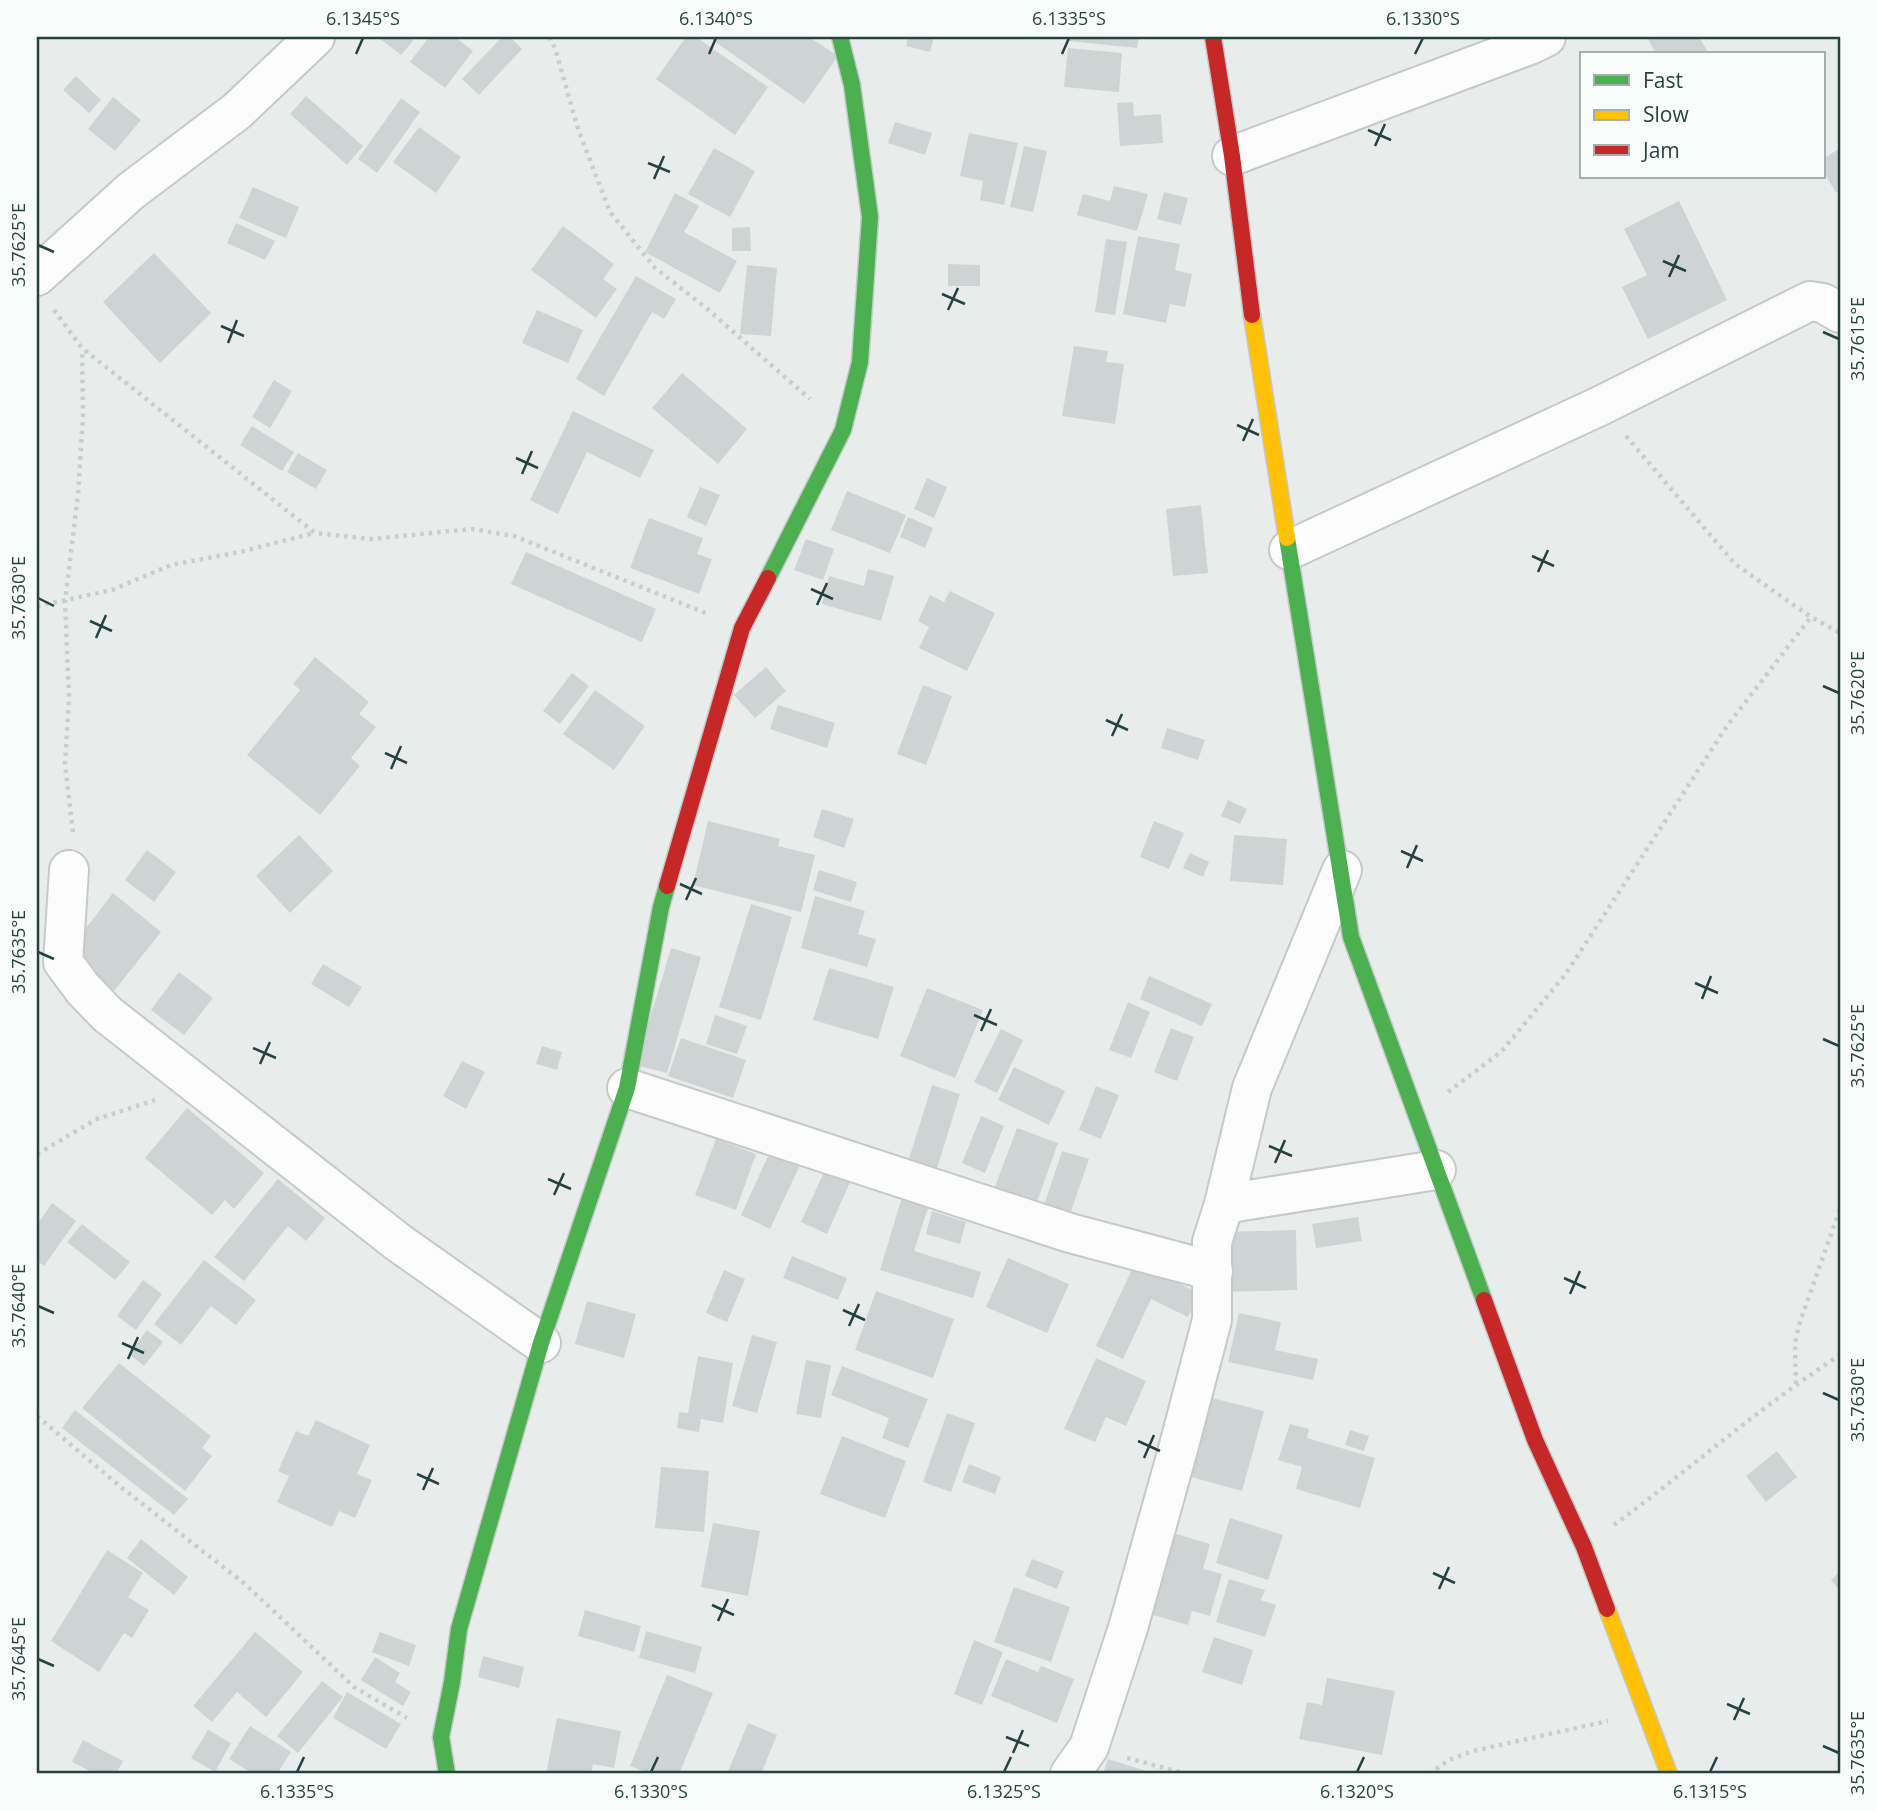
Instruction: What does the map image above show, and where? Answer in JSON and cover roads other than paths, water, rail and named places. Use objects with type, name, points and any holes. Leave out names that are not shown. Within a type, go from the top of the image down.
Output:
[{"type":"street","points":[[44,291],[131,191],[237,111],[315,37]]},
{"type":"street","points":[[447,1774],[441,1737],[459,1629],[541,1343],[627,1088],[662,907],[742,628],[844,430],[860,362],[870,217],[852,85],[840,37]]},
{"type":"street","points":[[1213,37],[1232,156],[1258,359],[1351,937],[1535,1440],[1584,1547],[1669,1774]]},
{"type":"street","points":[[1232,156],[1546,37]]},
{"type":"street","points":[[1289,550],[1600,406],[1810,301],[1823,303],[1840,313]]},
{"type":"street","points":[[69,870],[63,962],[83,989],[107,1014],[399,1243],[541,1343]]},
{"type":"street","points":[[1080,1761],[1128,1628],[1212,1320],[1212,1242],[1252,1088],[1342,870]]},
{"type":"street","points":[[627,1088],[1070,1233],[1213,1271]]},
{"type":"street","points":[[1224,1204],[1436,1170]]}]
